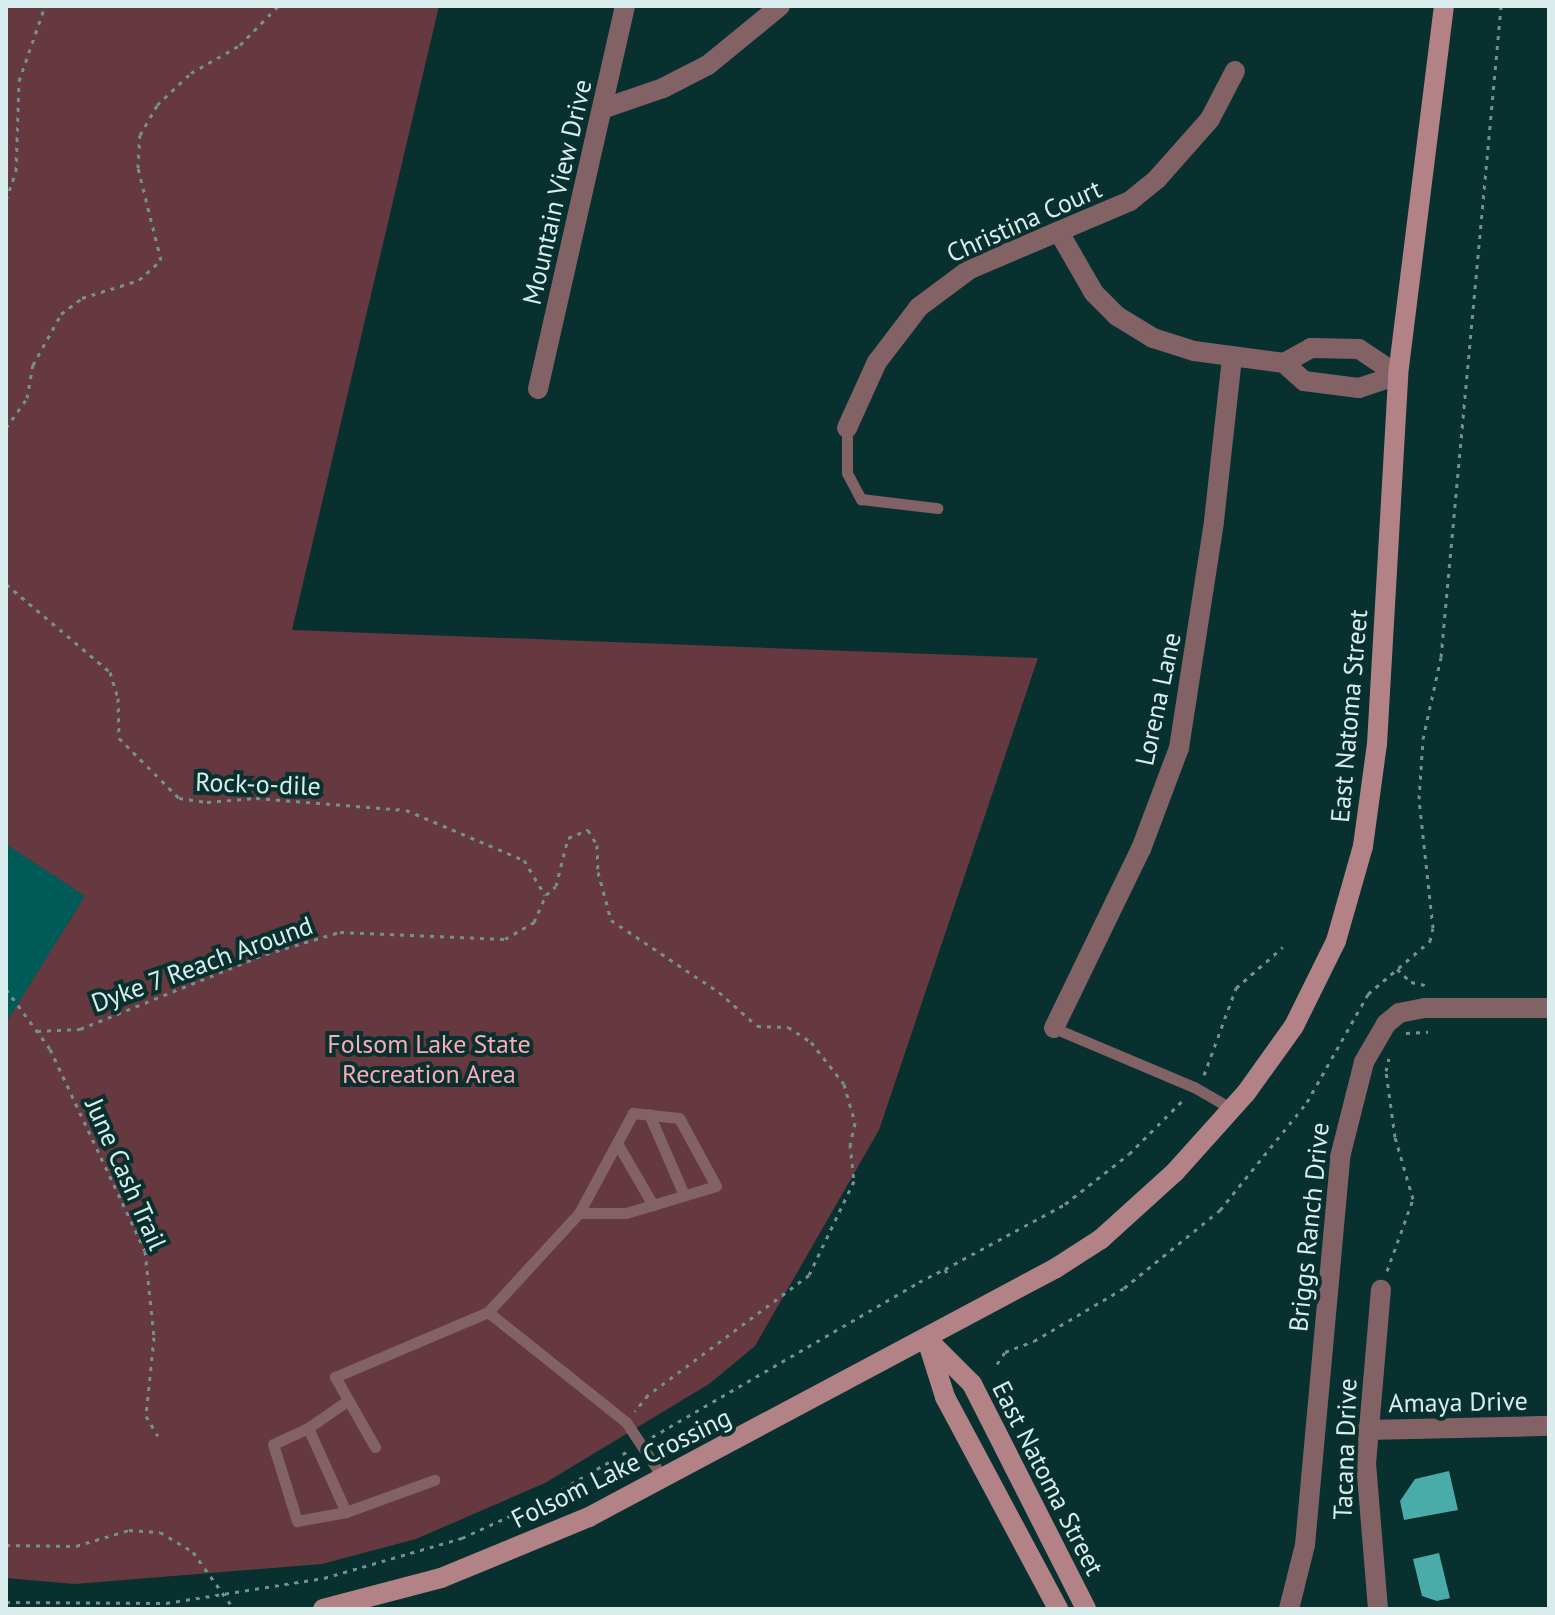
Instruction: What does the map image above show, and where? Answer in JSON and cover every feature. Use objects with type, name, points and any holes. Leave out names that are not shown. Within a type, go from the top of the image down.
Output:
[{"type":"main road","name":"East Natoma Street","points":[[927,1339],[1101,1239],[1175,1172],[1232,1109],[1294,1026],[1336,941],[1363,846],[1377,744],[1398,375],[1444,6]]},
{"type":"main road","name":"East Natoma Street","points":[[927,1339],[945,1397],[1058,1609]]},
{"type":"main road","name":"East Natoma Street","points":[[927,1339],[972,1384],[1086,1609]]},
{"type":"main road","name":"Folsom Lake Crossing","points":[[323,1609],[454,1573],[589,1517],[927,1339]]},
{"type":"street","name":"Mountain View Drive","points":[[538,389],[625,6]]},
{"type":"street","points":[[602,109],[663,88],[708,65],[780,6]]},
{"type":"street","name":"Christina Court","points":[[847,428],[877,362],[919,307],[970,269],[1060,234],[1130,201],[1157,179],[1210,119],[1235,71]]},
{"type":"street","points":[[1060,234],[1082,276],[1117,316],[1173,346],[1284,363],[1304,381],[1359,388],[1398,375]]},
{"type":"street","points":[[1284,363],[1311,348],[1359,349],[1398,375]]},
{"type":"street","name":"Lorena Lane","points":[[1054,1028],[1141,849],[1179,748],[1214,521],[1232,357]]},
{"type":"street","name":"Briggs Ranch Drive","points":[[1289,1609],[1305,1545],[1340,1157],[1364,1062],[1386,1024],[1399,1013],[1425,1008],[1549,1008]]},
{"type":"street","name":"Tacana Drive","points":[[1378,1609],[1367,1519],[1367,1430],[1381,1290]]},
{"type":"street","name":"Amaya Drive","points":[[1367,1430],[1549,1426]]},
{"type":"lane","points":[[847,428],[847,473],[861,499],[937,508]]},
{"type":"lane","points":[[1054,1028],[1194,1087],[1232,1109]]},
{"type":"lane","points":[[375,1447],[335,1377],[488,1312],[579,1213],[633,1113],[679,1118],[716,1186],[626,1213],[579,1213]]},
{"type":"lane","points":[[649,1114],[684,1195]]},
{"type":"lane","points":[[617,1143],[653,1205]]},
{"type":"lane","points":[[488,1312],[626,1422],[663,1478]]},
{"type":"lane","points":[[347,1401],[308,1428],[273,1444],[297,1521],[346,1512],[434,1480]]},
{"type":"lane","points":[[308,1428],[346,1512]]},
{"type":"path","points":[[6,200],[16,171],[19,81],[45,6]]},
{"type":"path","points":[[6,428],[27,398],[33,365],[61,314],[82,298],[139,280],[161,260],[138,168],[140,135],[157,105],[191,73],[240,45],[278,6]]},
{"type":"path","name":"Rock-o-dile","points":[[6,584],[110,672],[118,698],[119,738],[179,798],[207,802],[256,798],[406,810],[524,860],[546,895]]},
{"type":"path","name":"Dyke 7 Reach Around","points":[[37,1031],[80,1029],[266,954],[340,932],[505,939],[534,922],[546,895],[556,886],[568,838],[588,830],[597,845],[598,872],[611,920],[719,992],[757,1026],[788,1027],[811,1042],[844,1084],[855,1123],[850,1144],[854,1181],[809,1275],[648,1395],[626,1422]]},
{"type":"path","points":[[6,1602],[166,1603],[324,1578],[462,1538],[536,1504],[945,1269],[1031,1225],[1098,1180],[1194,1087],[1211,1066],[1236,988],[1283,947]]},
{"type":"path","points":[[1397,969],[1411,982],[1430,986]]},
{"type":"path","name":"June Cash Trail","points":[[6,989],[37,1031],[145,1251],[154,1337],[146,1416],[158,1436]]},
{"type":"path","points":[[1399,1040],[1407,1033],[1428,1032]]},
{"type":"path","points":[[1381,1290],[1413,1199],[1391,1111],[1386,1071],[1392,1047]]},
{"type":"path","points":[[945,1269],[949,1278]]},
{"type":"path","points":[[6,1545],[76,1546],[129,1530],[160,1532],[193,1552],[234,1609]]},
{"type":"green space","name":"Folsom Lake State Recreation Area","points":[[6,6],[439,6],[292,630],[1038,658],[879,1130],[755,1346],[709,1384],[545,1483],[416,1539],[322,1564],[75,1584],[6,1578]]},
{"type":"water","points":[[6,844],[85,896],[6,1023]]},
{"type":"building","points":[[1449,1471],[1458,1510],[1404,1520],[1400,1501],[1415,1479]]},
{"type":"building","points":[[1439,1553],[1450,1598],[1437,1601],[1422,1596],[1413,1559]]}]
